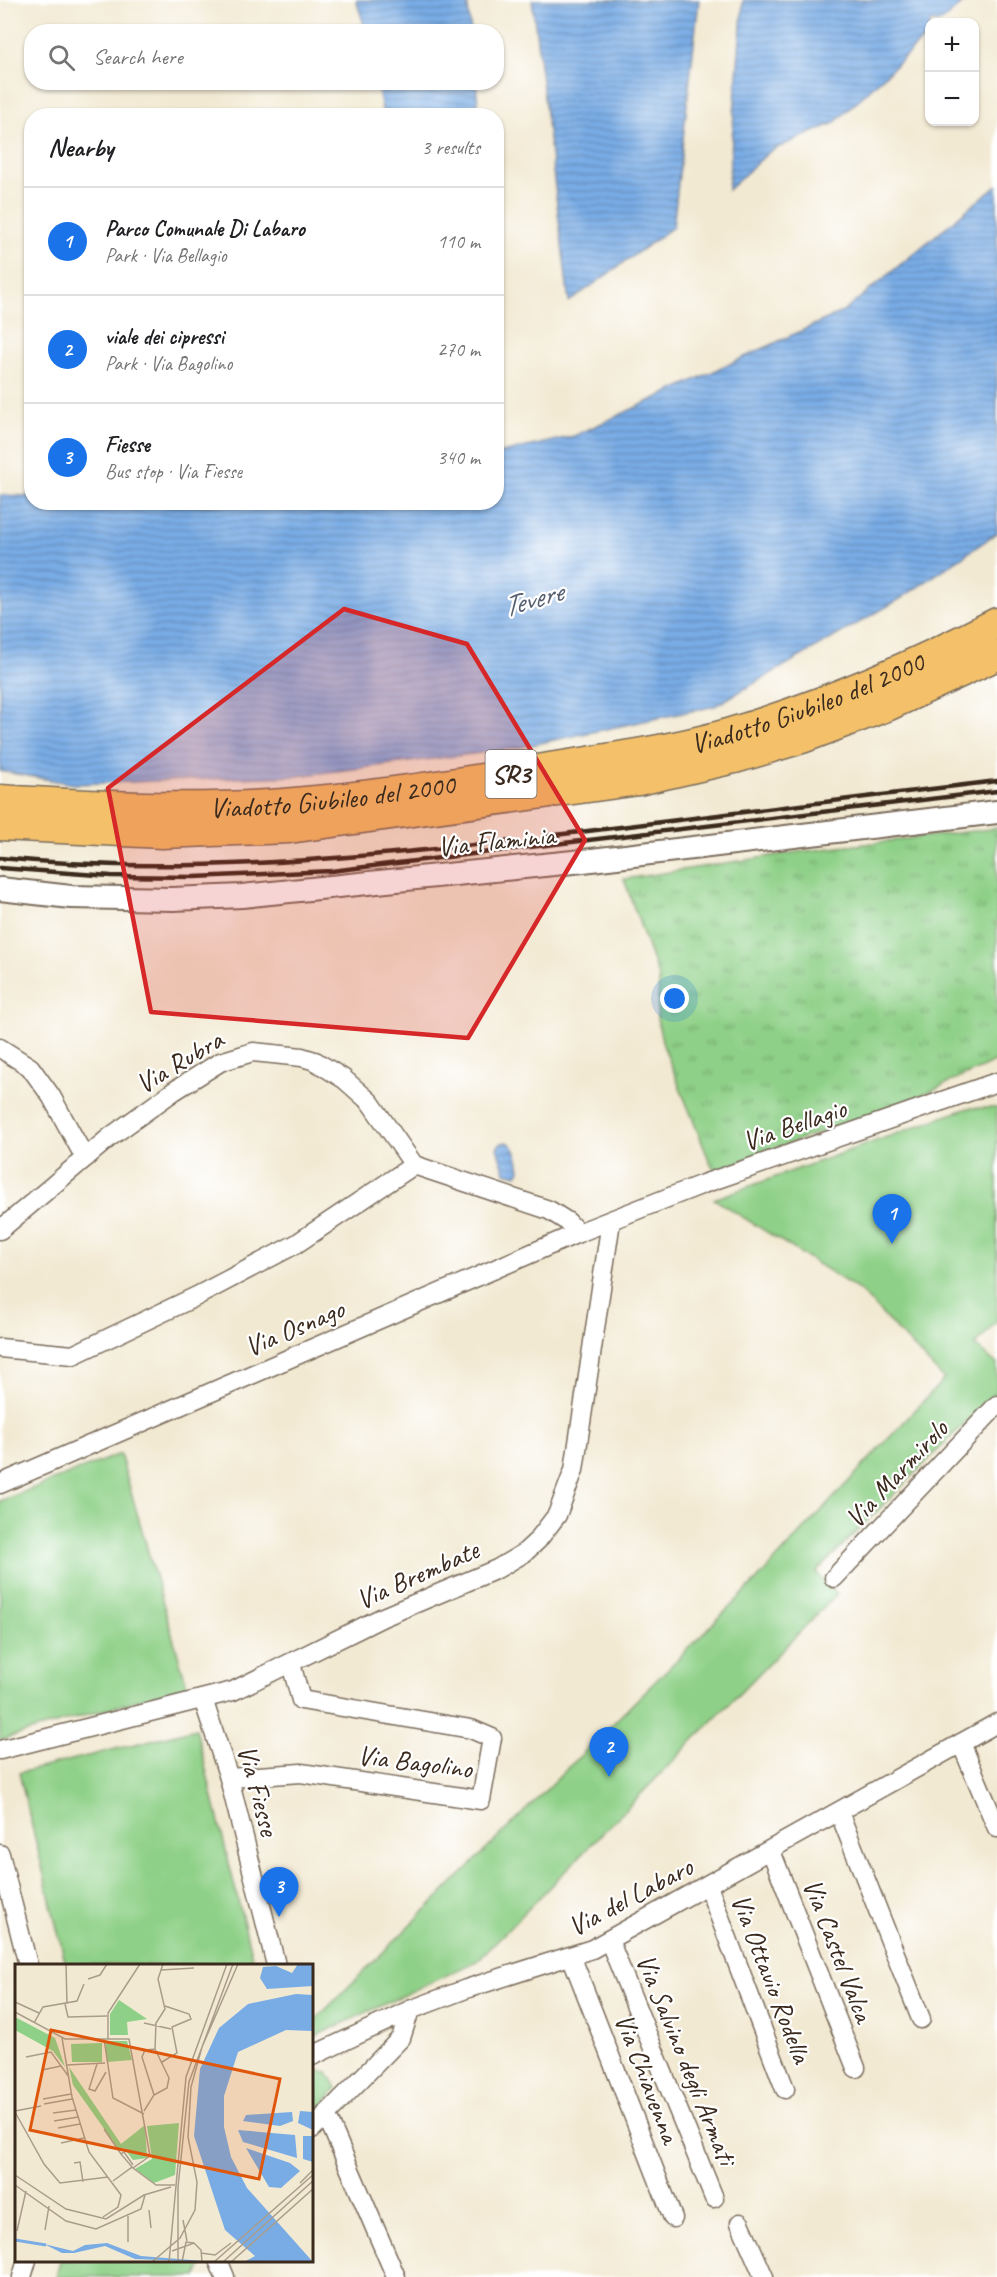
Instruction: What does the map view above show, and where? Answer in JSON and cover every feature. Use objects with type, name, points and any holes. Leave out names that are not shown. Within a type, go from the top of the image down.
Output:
[{"type":"highway","name":"Viadotto Giubileo del 2000","points":[[0,800],[105,807],[269,805],[424,788],[631,755],[717,737],[811,707],[902,670],[997,623]]},
{"type":"highway","name":"Viadotto Giubileo del 2000","points":[[0,825],[162,833],[289,828],[381,818],[639,780],[735,758],[802,738],[889,705],[997,655]]},
{"type":"street","name":"Via Flaminia","points":[[0,889],[71,897],[173,899],[242,896],[583,861],[997,812]]},
{"type":"street","points":[[0,1048],[30,1068],[51,1096],[84,1158]]},
{"type":"street","name":"Via Rubra","points":[[0,1230],[84,1158],[220,1062],[241,1054],[264,1052],[315,1061],[344,1079],[370,1102],[414,1166]]},
{"type":"street","name":"Via Bellagio","points":[[610,1221],[703,1184],[997,1082]]},
{"type":"street","points":[[0,1348],[73,1355],[197,1296],[296,1244],[414,1166],[549,1210],[568,1222],[578,1233]]},
{"type":"street","name":"Via Osnago","points":[[0,1484],[610,1221]]},
{"type":"street","name":"Via Brembate","points":[[0,1750],[203,1699],[252,1683],[384,1617],[497,1569],[524,1553],[548,1528],[563,1503],[574,1470],[610,1221]]},
{"type":"street","name":"Via Marmirolo","points":[[834,1578],[997,1405]]},
{"type":"street","name":"Via Bagolino","points":[[229,1778],[301,1773],[482,1800],[492,1738],[471,1729],[301,1700],[291,1664]]},
{"type":"street","name":"Via Fiesse","points":[[203,1699],[229,1778],[276,1964]]},
{"type":"street","name":"Via del Labaro","points":[[314,2055],[410,2010],[466,1989],[572,1958],[708,1886],[997,1723]]},
{"type":"street","points":[[961,1743],[997,1828]]},
{"type":"street","points":[[839,1812],[921,2019]]},
{"type":"street","name":"Via Castel Valca","points":[[771,1851],[856,2068]]},
{"type":"street","points":[[0,1854],[28,1964]]},
{"type":"street","name":"Via Ottavio Rodella","points":[[708,1886],[785,2089]]},
{"type":"street","name":"Via Salvino degli Armati","points":[[609,1940],[714,2198]]},
{"type":"street","name":"Via Chiavenna","points":[[572,1958],[672,2218]]},
{"type":"street","points":[[314,2127],[401,2038],[410,2010]]},
{"type":"street","points":[[326,2114],[396,2277]]},
{"type":"street","points":[[741,2223],[764,2277]]},
{"type":"street","points":[[22,2277],[26,2262]]},
{"type":"street","points":[[219,2262],[225,2277]]},
{"type":"highlighted area","points":[[344,609],[467,644],[585,840],[468,1038],[151,1012],[108,788]]},
{"type":"green space","points":[[997,828],[997,1061],[917,1097],[717,1170],[711,1165],[663,1045],[657,1019],[659,979],[624,879],[790,853]]},
{"type":"green space","points":[[968,1108],[997,1108],[997,1321],[975,1345],[997,1364],[997,1391],[816,1572],[837,1594],[477,1961],[316,2036],[314,2021],[757,1580],[944,1379],[859,1290],[714,1199]]},
{"type":"green space","points":[[120,1454],[187,1686],[0,1740],[0,1501]]},
{"type":"green space","points":[[196,1729],[254,1964],[66,1964],[19,1773]]},
{"type":"green space","points":[[314,2070],[328,2072],[337,2088],[314,2116]]},
{"type":"green space","points":[[60,2262],[203,2262],[197,2277],[56,2277]]},
{"type":"water","points":[[356,0],[467,0],[470,24],[364,24]]},
{"type":"water","points":[[532,0],[699,0],[673,227],[569,302]]},
{"type":"water","points":[[743,0],[966,0],[946,18],[925,18],[925,38],[834,123],[770,151],[728,190]]},
{"type":"water","points":[[378,90],[477,90],[478,108],[382,108]]},
{"type":"water","name":"Tevere","points":[[997,185],[997,533],[900,599],[715,706],[512,749],[297,776],[74,784],[0,771],[0,495],[24,496],[24,510],[504,510],[504,452],[574,436],[844,311]]},
{"type":"water","points":[[508,1142],[514,1148],[518,1158],[520,1170],[517,1175],[505,1172],[497,1148],[501,1143]]},
{"type":"railway","points":[[547,836],[997,781]]},
{"type":"railway","points":[[0,868],[111,876],[194,877],[331,871],[997,791]]},
{"type":"railway","points":[[0,858],[128,865],[256,863],[384,854],[511,841]]},
{"type":"place","name":"Parco Comunale Di Labaro","points":[[892,1244]]},
{"type":"place","name":"viale dei cipressi","points":[[609,1777]]},
{"type":"place","name":"Fiesse","points":[[279,1917]]}]
